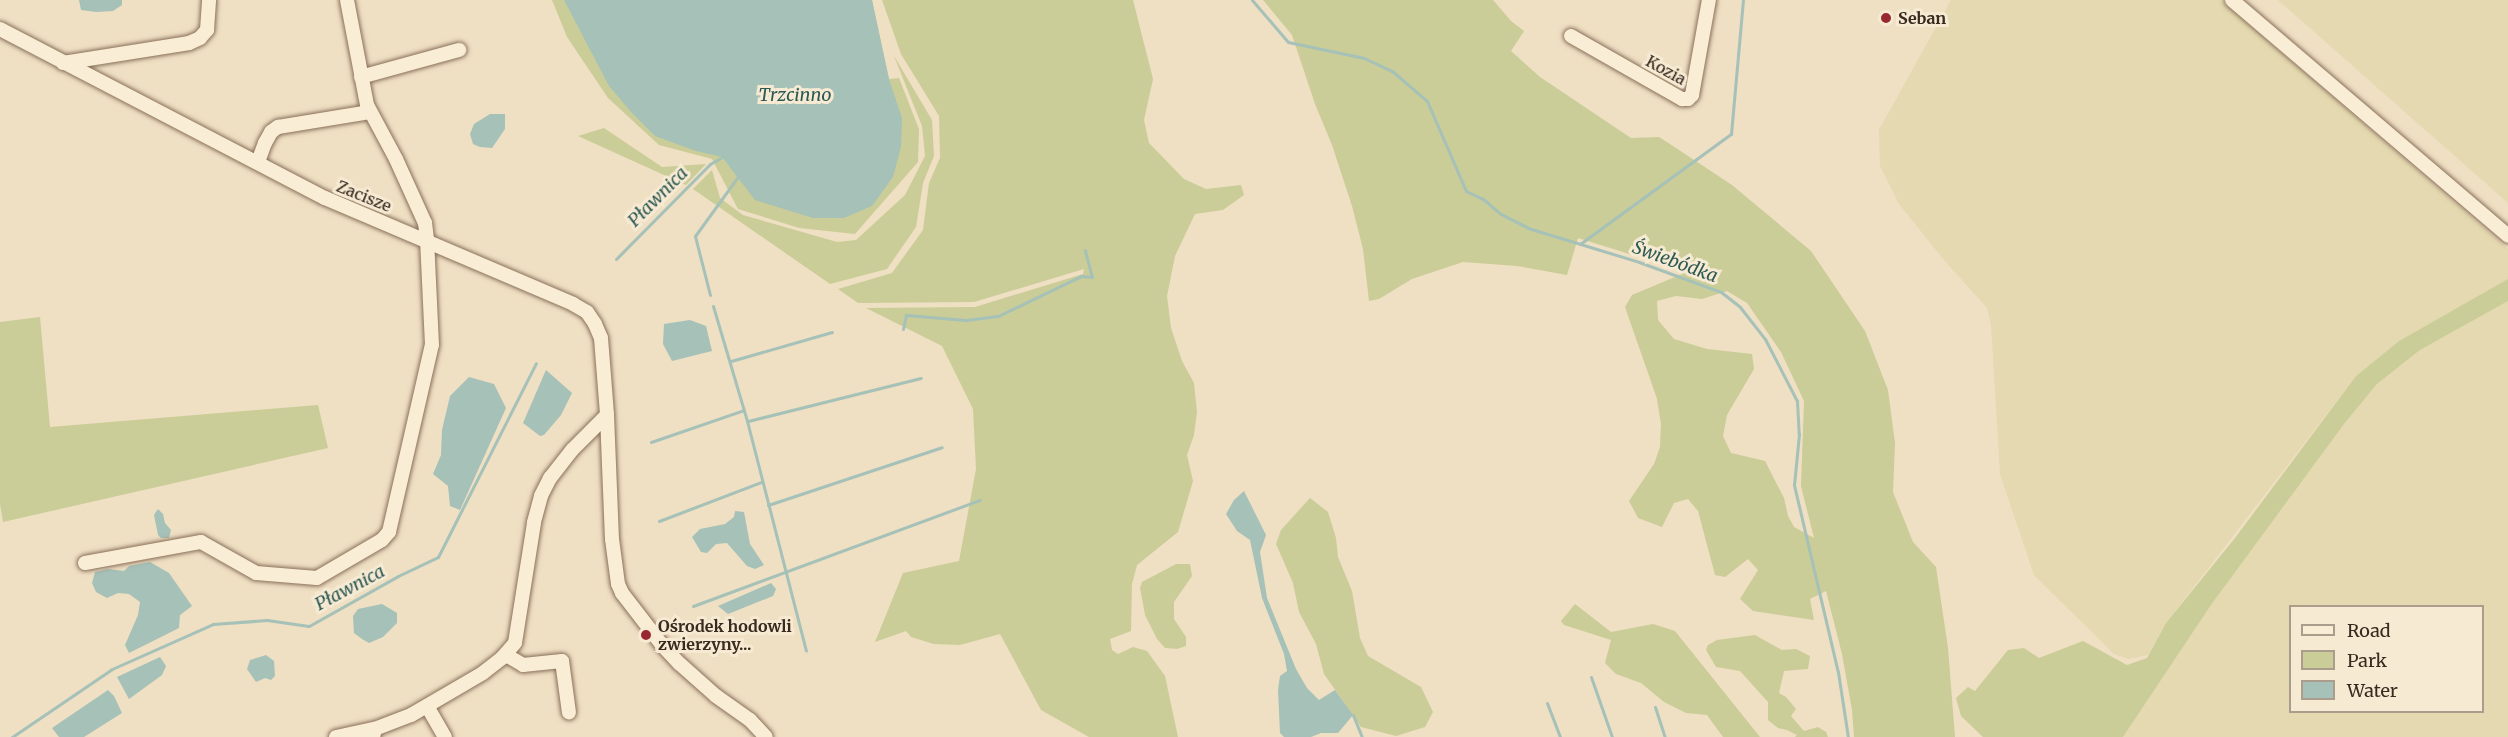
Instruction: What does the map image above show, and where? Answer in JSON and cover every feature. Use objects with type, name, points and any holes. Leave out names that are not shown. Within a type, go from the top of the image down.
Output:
[{"type":"street","points":[[63,63],[189,43],[200,38],[207,30],[209,0]]},
{"type":"street","name":"Zacisze","points":[[0,29],[325,198],[427,239],[425,223],[396,159],[370,112],[347,0]]},
{"type":"street","name":"Kozia","points":[[1571,36],[1683,99],[1688,99],[1692,94],[1709,0]]},
{"type":"street","points":[[2232,0],[2508,236]]},
{"type":"street","points":[[361,77],[459,50]]},
{"type":"street","points":[[258,162],[271,132],[278,127],[370,112]]},
{"type":"street","points":[[85,563],[201,542],[256,573],[317,578],[382,540],[389,532],[432,345],[427,239],[587,312],[601,338],[612,539],[618,584],[622,593],[674,657],[716,696],[750,720],[766,737]]},
{"type":"street","points":[[336,737],[374,733],[427,706],[483,673],[506,655],[519,633],[534,523],[541,496],[550,478],[572,450],[607,415]]},
{"type":"street","points":[[506,655],[523,665],[562,661],[569,713]]},
{"type":"street","points":[[427,706],[445,737]]},
{"type":"shaded area","points":[[1951,0],[2220,0],[2508,249],[2508,279],[2399,341],[2356,376],[2166,623],[2148,655],[2128,659],[2114,654],[2034,575],[2000,474],[1991,324],[1987,308],[1944,260],[1899,204],[1880,166],[1879,130]]},
{"type":"shaded area","points":[[2278,0],[2508,0],[2508,203]]},
{"type":"shaded area","points":[[2508,301],[2508,737],[2123,737],[2211,605],[2344,424],[2377,384],[2420,350]]},
{"type":"green space","name":"Trzcinno","points":[[552,0],[872,0],[889,79],[899,78],[919,129],[918,162],[855,234],[799,228],[738,209],[712,159],[659,145],[608,98],[567,37]]},
{"type":"green space","points":[[882,0],[1133,0],[1153,79],[1144,120],[1149,143],[1184,179],[1206,189],[1241,185],[1244,195],[1223,210],[1195,214],[1175,256],[1167,296],[1171,328],[1182,361],[1194,383],[1197,412],[1194,435],[1187,455],[1193,481],[1178,532],[1137,565],[1132,584],[1131,631],[1110,639],[1112,650],[1118,654],[1133,647],[1147,651],[1165,676],[1178,737],[1089,737],[1041,710],[1000,634],[960,645],[934,644],[911,637],[906,631],[875,642],[903,573],[959,561],[976,469],[973,409],[942,346],[866,308],[975,307],[1083,274],[1084,269],[974,302],[858,303],[838,289],[892,273],[923,230],[929,183],[940,158],[939,116],[901,54]]},
{"type":"green space","points":[[1263,0],[1493,0],[1511,21],[1524,31],[1511,51],[1540,77],[1631,138],[1659,137],[1732,185],[1811,251],[1865,331],[1888,390],[1895,443],[1893,492],[1913,542],[1936,567],[1948,648],[1955,737],[1854,737],[1852,710],[1842,654],[1826,591],[1810,599],[1814,620],[1753,611],[1740,599],[1758,570],[1748,559],[1725,577],[1715,575],[1698,511],[1688,499],[1674,503],[1662,527],[1638,518],[1629,501],[1654,464],[1660,447],[1661,424],[1657,399],[1625,307],[1632,295],[1687,272],[1578,238],[1567,275],[1517,266],[1463,262],[1412,279],[1379,299],[1369,301],[1363,249],[1352,206],[1292,35]],"holes":[[[1727,291],[1747,303],[1781,352],[1804,401],[1801,486],[1814,538],[1794,527],[1788,516],[1784,498],[1765,461],[1731,453],[1723,436],[1727,415],[1754,369],[1752,354],[1707,349],[1674,339],[1658,320],[1657,301],[1676,296],[1702,299]]]},
{"type":"green space","points":[[894,56],[932,120],[934,156],[923,183],[916,227],[887,269],[830,284],[693,189],[712,170],[720,198],[743,215],[837,242],[856,240],[905,195],[925,156],[922,126]]},
{"type":"green space","points":[[604,128],[662,167],[706,164],[686,185],[578,136]]},
{"type":"green space","points":[[2508,279],[2508,301],[2420,350],[2377,384],[2344,424],[2211,605],[2123,737],[1983,737],[1961,716],[1956,698],[1968,687],[1975,691],[2008,650],[2024,648],[2039,658],[2083,641],[2127,665],[2147,658],[2166,623],[2235,538],[2356,376],[2399,341]]},
{"type":"green space","points":[[40,317],[50,427],[318,405],[328,448],[3,522],[0,504],[0,322]]},
{"type":"green space","points":[[1310,498],[1328,512],[1336,538],[1338,557],[1352,591],[1360,638],[1368,656],[1421,687],[1433,712],[1425,727],[1396,736],[1361,727],[1324,674],[1316,644],[1299,612],[1293,583],[1276,544],[1281,530]]},
{"type":"green space","points":[[1176,564],[1190,564],[1192,576],[1174,602],[1174,619],[1186,637],[1186,646],[1177,649],[1165,648],[1157,639],[1145,615],[1140,588],[1142,582]]},
{"type":"green space","points":[[1575,604],[1611,632],[1653,624],[1675,631],[1760,737],[1723,737],[1707,715],[1686,713],[1664,702],[1641,683],[1616,674],[1605,663],[1611,640],[1564,625],[1561,621]]},
{"type":"green space","points":[[1755,635],[1782,650],[1796,649],[1810,656],[1808,669],[1784,671],[1779,693],[1786,697],[1796,709],[1791,716],[1804,731],[1818,727],[1826,732],[1828,737],[1795,737],[1797,735],[1778,728],[1768,720],[1768,702],[1740,671],[1716,667],[1706,650],[1708,645],[1717,640]]},
{"type":"water","points":[[79,0],[122,0],[122,5],[113,11],[96,12],[81,10]]},
{"type":"water","name":"Trzcinno","points":[[564,0],[872,0],[889,79],[902,118],[901,147],[893,177],[872,206],[844,218],[813,218],[755,200],[722,157],[696,151],[655,136],[632,113],[609,86]]},
{"type":"water","points":[[490,114],[505,114],[505,129],[492,148],[473,144],[470,134],[474,124]]},
{"type":"water","points":[[690,320],[706,326],[712,351],[672,361],[663,344],[664,324]]},
{"type":"water","points":[[546,370],[572,393],[561,415],[544,435],[540,436],[523,423]]},
{"type":"water","points":[[469,377],[494,384],[506,408],[460,510],[450,506],[448,486],[433,474],[441,455],[442,430],[450,396]]},
{"type":"water","points":[[1244,491],[1266,535],[1260,552],[1267,598],[1296,669],[1307,688],[1319,700],[1335,690],[1353,715],[1338,733],[1321,733],[1311,737],[1284,737],[1280,733],[1278,690],[1280,676],[1287,671],[1284,654],[1262,598],[1250,540],[1237,531],[1226,514],[1234,500]]},
{"type":"water","points":[[158,509],[171,530],[169,538],[161,538],[158,535],[154,515]]},
{"type":"water","points":[[735,511],[744,512],[750,544],[764,565],[755,569],[747,566],[727,543],[716,544],[707,553],[701,552],[692,537],[700,529],[725,524],[734,517]]},
{"type":"water","points":[[150,562],[169,573],[192,606],[180,615],[179,628],[129,653],[125,645],[138,615],[140,602],[129,594],[118,593],[107,598],[96,592],[92,583],[95,572],[108,569],[124,571],[129,566]]},
{"type":"water","points":[[771,583],[776,589],[773,596],[728,614],[718,606]]},
{"type":"water","points":[[382,604],[397,613],[397,623],[383,637],[369,643],[354,633],[353,616],[358,609]]},
{"type":"water","points":[[266,655],[274,661],[275,676],[271,680],[265,678],[256,682],[247,669],[250,660]]},
{"type":"water","points":[[160,657],[166,666],[162,675],[129,699],[117,677]]},
{"type":"water","points":[[108,690],[114,696],[122,713],[84,737],[59,737],[52,728]]},
{"type":"waterway","name":"Świebódka","points":[[1252,0],[1288,42],[1364,58],[1392,71],[1427,101],[1466,191],[1483,199],[1501,214],[1528,228],[1639,262],[1721,292],[1740,307],[1765,339],[1797,401],[1799,434],[1794,485],[1838,672],[1848,737]]},
{"type":"waterway","points":[[1580,244],[1731,134],[1743,0]]},
{"type":"waterway","name":"Pławnica","points":[[616,259],[710,164],[722,157]]},
{"type":"waterway","points":[[710,295],[695,236],[737,178]]},
{"type":"waterway","points":[[903,329],[906,315],[966,320],[998,316],[1081,276],[1092,277],[1085,250]]},
{"type":"waterway","points":[[713,306],[747,421],[806,651]]},
{"type":"waterway","points":[[731,361],[832,332]]},
{"type":"waterway","name":"Pławnica","points":[[12,737],[112,669],[213,624],[267,620],[309,626],[398,576],[438,557],[536,363]]},
{"type":"waterway","points":[[748,421],[921,378]]},
{"type":"waterway","points":[[651,442],[744,410]]},
{"type":"waterway","points":[[768,505],[942,447]]},
{"type":"waterway","points":[[659,521],[761,482]]},
{"type":"waterway","points":[[693,606],[980,500]]},
{"type":"waterway","points":[[1591,677],[1612,737]]},
{"type":"waterway","points":[[1547,703],[1560,737]]},
{"type":"waterway","points":[[1655,707],[1665,737]]},
{"type":"waterway","points":[[1353,715],[1362,737]]},
{"type":"place","name":"Seban","points":[[1886,18]]},
{"type":"place","name":"Ośrodek hodowli zwierzyny...","points":[[646,635]]}]
